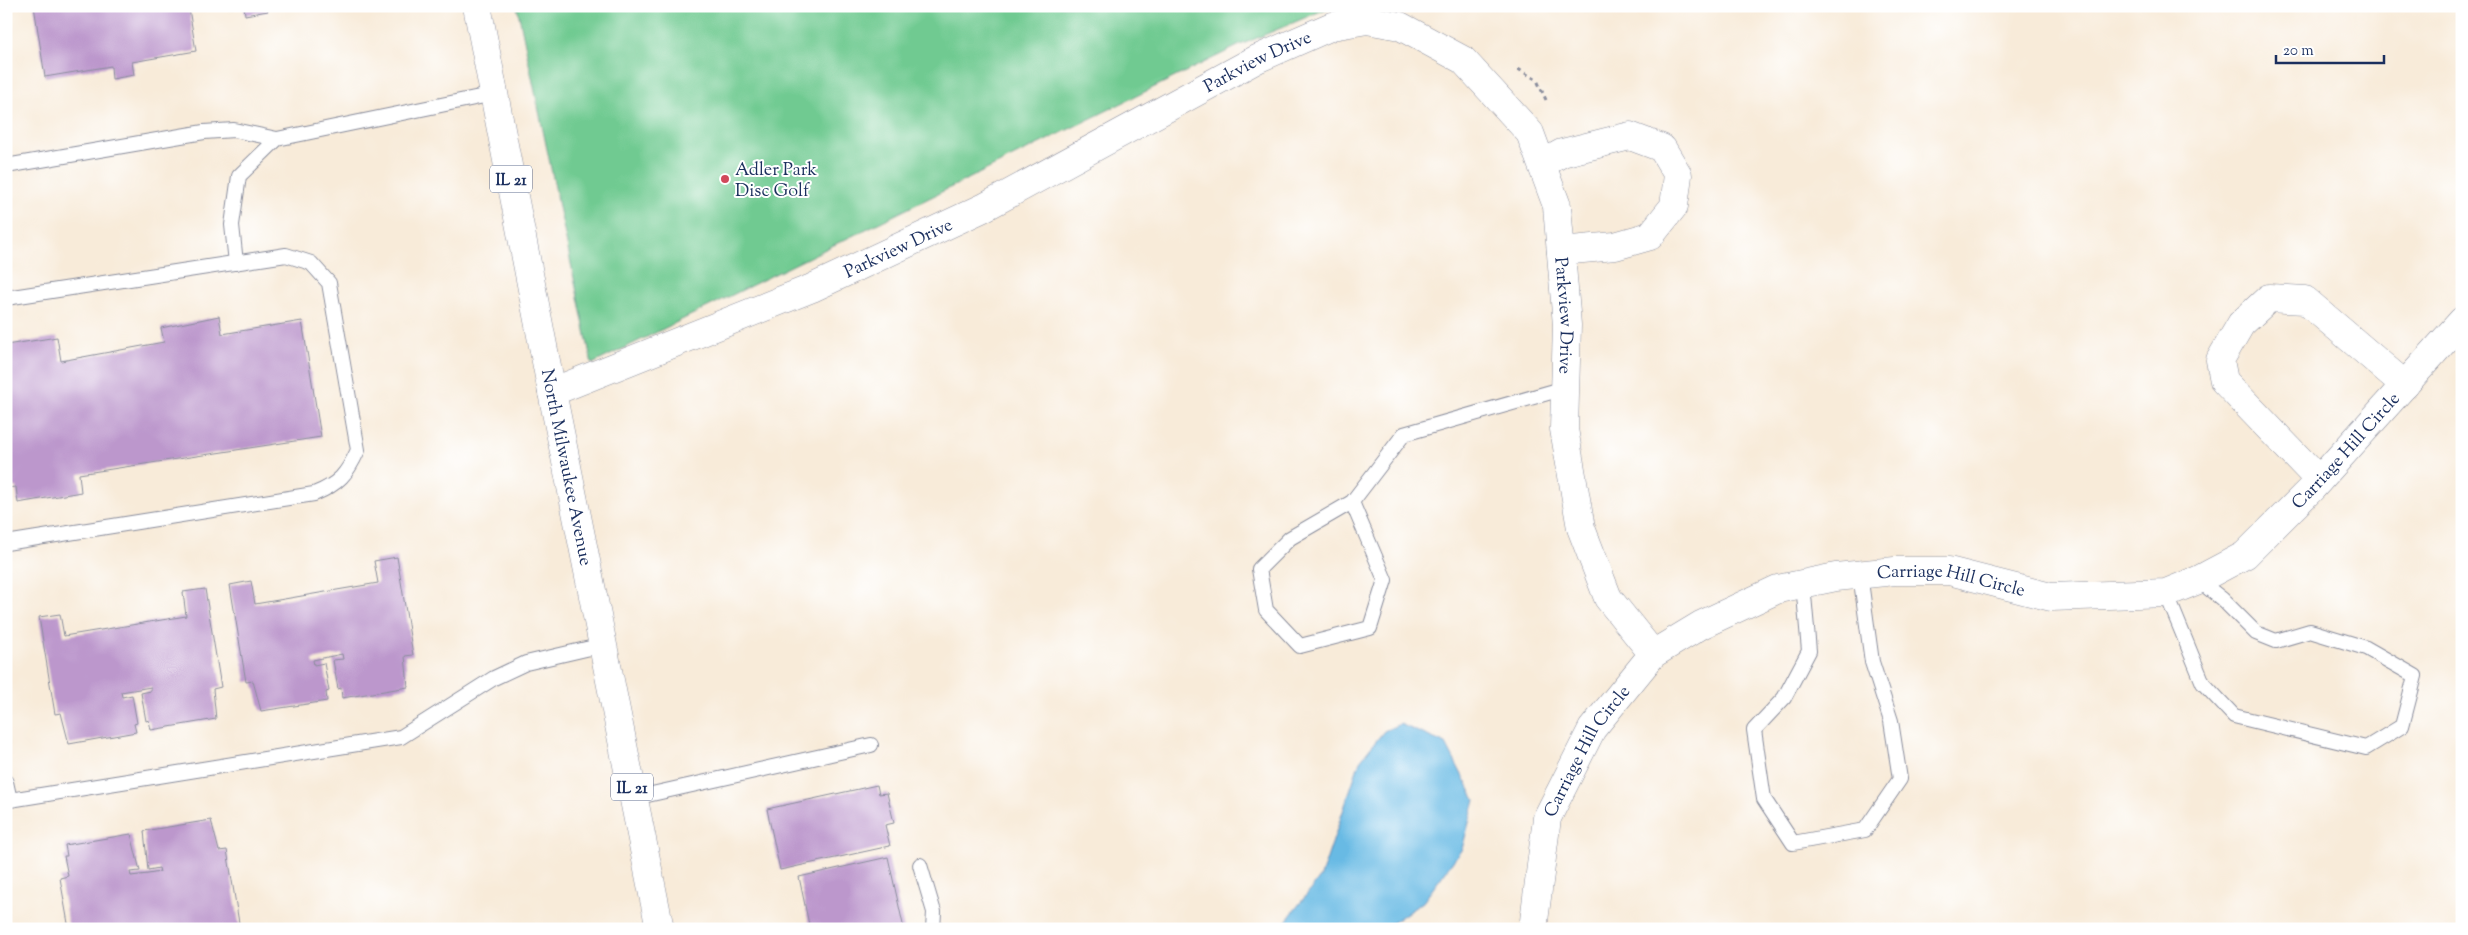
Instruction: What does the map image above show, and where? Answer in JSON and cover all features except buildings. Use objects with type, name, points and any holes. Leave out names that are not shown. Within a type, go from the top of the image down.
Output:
[{"type":"street","name":"North Milwaukee Avenue","points":[[477,6],[552,392],[660,929]]},
{"type":"street","name":"Parkview Drive","points":[[552,392],[812,288],[983,208],[1257,59],[1332,26],[1374,13],[1464,60],[1530,133],[1557,206],[1567,325],[1564,430],[1581,528],[1608,598],[1653,654]]},
{"type":"street","points":[[1542,164],[1562,153],[1630,136],[1662,148],[1678,175],[1674,206],[1650,236],[1615,246],[1561,251]]},
{"type":"street","points":[[2319,480],[2224,381],[2220,360],[2241,324],[2269,298],[2305,300],[2405,385]]},
{"type":"street","name":"Carriage Hill Circle","points":[[1533,929],[1546,818],[1592,729],[1653,654],[1701,625],[1778,589],[1860,574],[1895,571],[1948,571],[2051,597],[2166,593],[2198,580],[2245,555],[2319,480],[2462,321]]},
{"type":"lane","points":[[6,166],[204,132],[234,130],[277,139],[494,94]]},
{"type":"lane","points":[[236,262],[232,225],[240,176],[277,139]]},
{"type":"lane","points":[[6,298],[286,255],[310,263],[329,283],[358,450],[348,471],[330,488],[314,494],[6,543]]},
{"type":"lane","points":[[1352,502],[1385,580],[1370,628],[1300,646],[1266,610],[1259,569],[1290,538],[1352,502],[1404,434],[1565,388]]},
{"type":"lane","points":[[1803,584],[1809,652],[1784,698],[1754,730],[1764,799],[1794,843],[1864,830],[1900,779],[1891,721],[1872,662],[1860,574]]},
{"type":"lane","points":[[2166,593],[2203,682],[2234,716],[2293,732],[2366,748],[2402,726],[2415,676],[2366,648],[2310,631],[2276,641],[2256,633],[2222,599],[2198,580]]},
{"type":"lane","points":[[6,782],[10,800],[401,737],[494,678],[526,663],[603,645]]},
{"type":"lane","points":[[634,798],[871,745]]},
{"type":"lane","points":[[920,865],[934,912],[933,929]]},
{"type":"green space","name":"Adler Park Disc Golf","points":[[517,6],[1333,6],[1238,46],[592,364]]},
{"type":"water","points":[[1400,724],[1446,744],[1475,800],[1462,849],[1423,902],[1383,929],[1280,929],[1321,876],[1360,761],[1384,731]]},
{"type":"place","name":"Adler Park Disc Golf","points":[[725,179]]}]
